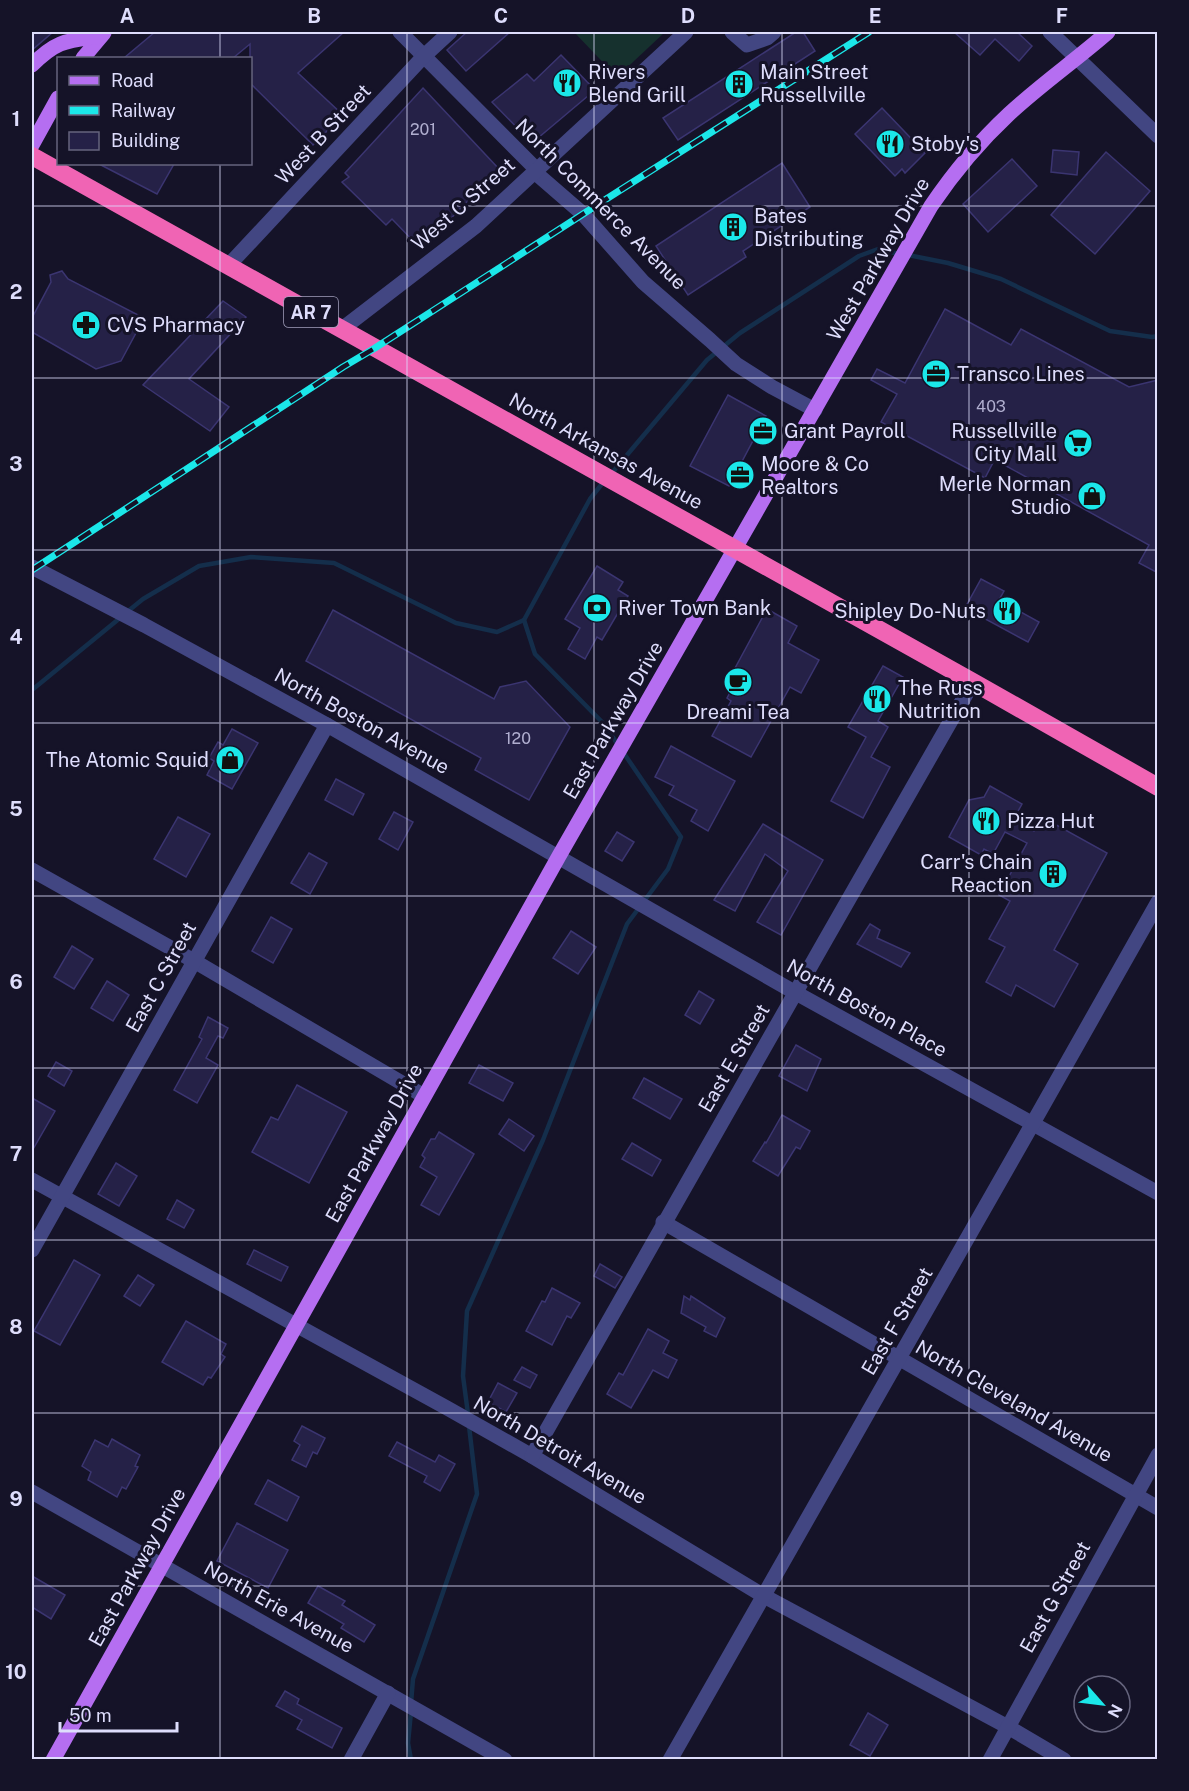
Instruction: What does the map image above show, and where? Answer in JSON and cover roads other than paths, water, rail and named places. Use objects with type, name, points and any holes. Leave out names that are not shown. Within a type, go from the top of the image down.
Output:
[{"type":"highway","name":"North Arkansas Avenue","points":[[32,156],[1158,787]]},
{"type":"main road","name":"West Parkway Drive","points":[[736,550],[911,241],[947,183],[977,145],[1010,112],[1108,32]]},
{"type":"main road","points":[[84,57],[101,33]]},
{"type":"main road","points":[[32,65],[46,51],[64,41],[101,33]]},
{"type":"main road","points":[[32,145],[57,100]]},
{"type":"main road","name":"East Parkway Drive","points":[[53,1760],[558,856],[736,550]]},
{"type":"street","name":"North Commerce Avenue","points":[[400,32],[536,169],[538,175],[583,214],[643,282],[736,364],[815,410]]},
{"type":"street","name":"West B Street","points":[[228,266],[424,56],[450,32]]},
{"type":"street","name":"West C Street","points":[[342,329],[476,226],[686,32]]},
{"type":"street","points":[[732,32],[747,45],[767,38],[774,32]]},
{"type":"street","points":[[1050,32],[1158,136]]},
{"type":"street","name":"North Boston Avenue","points":[[32,567],[118,611],[327,725],[558,856]]},
{"type":"street","name":"East E Street","points":[[532,1456],[663,1222],[973,682]]},
{"type":"street","name":"East C Street","points":[[32,1250],[327,725]]},
{"type":"street","name":"North Boston Place","points":[[558,856],[796,993],[1158,1193]]},
{"type":"street","points":[[32,870],[194,961],[424,1096]]},
{"type":"street","name":"East F Street","points":[[670,1760],[1158,902]]},
{"type":"street","name":"North Detroit Avenue","points":[[32,1180],[447,1408],[532,1456],[764,1596],[1008,1727],[1064,1760]]},
{"type":"street","name":"North Cleveland Avenue","points":[[663,1222],[1158,1508]]},
{"type":"street","name":"East G Street","points":[[990,1760],[1158,1455]]},
{"type":"street","name":"North Erie Avenue","points":[[32,1492],[505,1760]]},
{"type":"street","points":[[351,1760],[392,1695]]},
{"type":"waterway","points":[[611,474],[707,360],[740,333],[859,256],[878,249],[899,254]]},
{"type":"waterway","points":[[908,255],[948,263],[1001,279],[1110,331],[1158,336]]},
{"type":"waterway","points":[[127,612],[143,599],[199,566],[251,557],[334,563],[456,623],[497,632],[524,620],[590,499],[605,480]]},
{"type":"waterway","points":[[32,690],[120,618]]},
{"type":"waterway","points":[[524,620],[535,654],[604,724],[618,745]]},
{"type":"waterway","points":[[468,1414],[463,1376],[467,1311],[543,1140],[627,924],[668,869],[681,837],[623,752]]},
{"type":"waterway","points":[[411,1703],[413,1679],[477,1494],[469,1426]]},
{"type":"waterway","points":[[411,1712],[408,1743],[411,1760]]},
{"type":"railway","points":[[32,570],[343,367],[869,32]]},
{"type":"place","name":"Rivers Blend Grill","points":[[567,83]]},
{"type":"place","name":"Main Street Russellville","points":[[739,84]]},
{"type":"place","name":"Stoby's","points":[[890,144]]},
{"type":"place","name":"Bates Distributing","points":[[733,227]]},
{"type":"place","name":"CVS Pharmacy","points":[[86,325]]},
{"type":"place","name":"Transco Lines","points":[[936,374]]},
{"type":"place","name":"Grant Payroll","points":[[763,431]]},
{"type":"place","name":"Russellville City Mall","points":[[1078,443]]},
{"type":"place","name":"Moore & Co Realtors","points":[[740,475]]},
{"type":"place","name":"Merle Norman Studio","points":[[1092,496]]},
{"type":"place","name":"River Town Bank","points":[[597,608]]},
{"type":"place","name":"Shipley Do-Nuts","points":[[1007,611]]},
{"type":"place","name":"Dreami Tea","points":[[738,682]]},
{"type":"place","name":"The Russ Nutrition","points":[[877,699]]},
{"type":"place","name":"The Atomic Squid","points":[[230,760]]},
{"type":"place","name":"Pizza Hut","points":[[986,821]]},
{"type":"place","name":"Carr's Chain Reaction","points":[[1053,874]]}]
